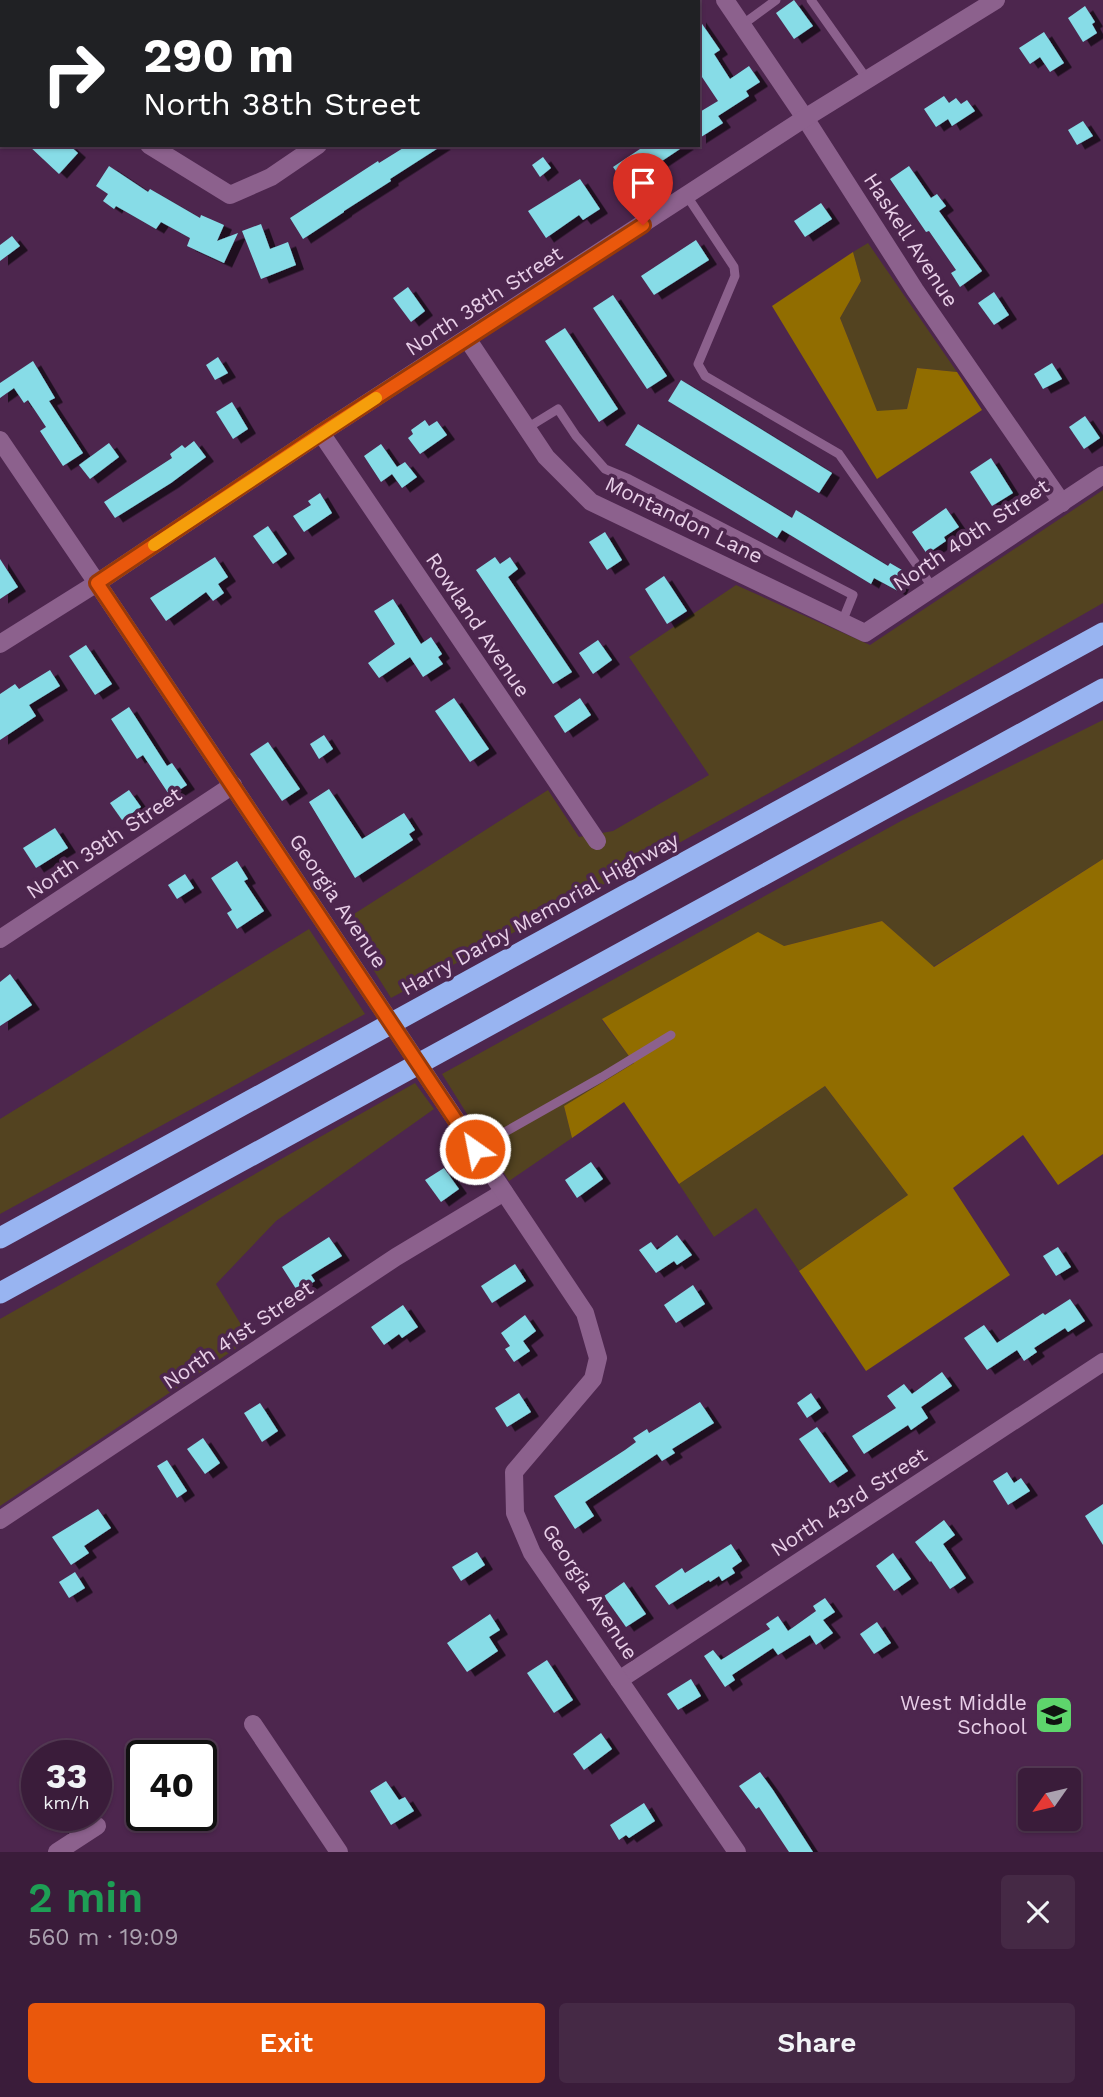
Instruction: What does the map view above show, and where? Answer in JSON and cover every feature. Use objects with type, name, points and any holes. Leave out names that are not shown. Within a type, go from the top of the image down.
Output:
[{"type":"highway","name":"Harry Darby Memorial Highway","points":[[0,1238],[1103,633]]},
{"type":"highway","points":[[0,1293],[1103,689]]},
{"type":"highway","points":[[1046,720],[1103,695]]},
{"type":"street","name":"Haskell Avenue","points":[[725,0],[805,118],[915,290],[1062,502]]},
{"type":"street","name":"North 38th Street","points":[[0,644],[805,118],[996,0]]},
{"type":"street","points":[[152,147],[230,195],[271,177],[315,147]]},
{"type":"street","name":"Montandon Lane","points":[[468,340],[546,457],[591,502],[865,633]]},
{"type":"street","name":"Rowland Avenue","points":[[321,433],[597,841]]},
{"type":"street","name":"Georgia Avenue","points":[[0,440],[586,1313],[598,1357],[593,1379],[514,1472],[515,1513],[532,1553],[737,1852]]},
{"type":"street","name":"North 40th Street","points":[[865,633],[1103,475]]},
{"type":"street","name":"North 39th Street","points":[[0,939],[233,785]]},
{"type":"street","name":"North 41st Street","points":[[0,1520],[396,1257],[504,1192]]},
{"type":"street","name":"North 43rd Street","points":[[619,1679],[1103,1362]]},
{"type":"street","points":[[253,1724],[339,1852]]},
{"type":"street","points":[[57,1852],[89,1831]]},
{"type":"lane","points":[[742,26],[776,0]]},
{"type":"lane","points":[[811,0],[867,79]]},
{"type":"lane","points":[[687,196],[734,267],[735,276],[698,364],[705,376],[839,454],[933,588]]},
{"type":"lane","points":[[527,428],[558,409],[576,436],[604,469],[853,595],[842,622]]},
{"type":"lane","points":[[475,1149],[671,1035]]},
{"type":"shaded area","points":[[868,243],[957,372],[917,368],[907,409],[877,412],[840,318],[861,281],[853,252]]},
{"type":"shaded area","points":[[853,252],[861,281],[840,318],[877,411],[907,409],[917,368],[957,372],[982,410],[877,479],[772,306]]},
{"type":"shaded area","points":[[1103,490],[1103,603],[625,873],[391,998],[343,921],[548,790],[579,837],[613,831],[709,775],[629,657],[736,585],[870,645]]},
{"type":"shaded area","points":[[1103,720],[1103,859],[933,967],[882,921],[784,946],[602,1020],[634,1063],[564,1106],[572,1138],[509,1181],[442,1074],[901,821]]},
{"type":"shaded area","points":[[1103,859],[1103,1154],[1058,1185],[1023,1135],[953,1188],[1010,1275],[866,1371],[799,1271],[908,1195],[825,1086],[679,1184],[624,1102],[572,1138],[564,1106],[634,1063],[602,1019],[758,932],[784,946],[882,921],[934,967]]},
{"type":"shaded area","points":[[309,929],[365,1014],[0,1214],[0,1119]]},
{"type":"shaded area","points":[[415,1083],[434,1109],[276,1221],[216,1284],[250,1339],[0,1506],[0,1319]]},
{"type":"shaded area","points":[[825,1086],[908,1195],[799,1271],[756,1208],[714,1237],[679,1184]]},
{"type":"building","points":[[794,0],[813,26],[794,39],[776,13]]},
{"type":"building","points":[[1085,6],[1095,22],[1092,24],[1097,33],[1083,42],[1068,18]]},
{"type":"building","points":[[700,21],[720,50],[714,54],[730,79],[749,66],[760,82],[746,91],[749,96],[718,116],[723,123],[700,138],[700,112],[718,101],[700,74]]},
{"type":"building","points":[[1044,32],[1064,63],[1050,72],[1040,57],[1030,64],[1019,48]]},
{"type":"building","points":[[944,96],[949,103],[956,98],[961,104],[967,100],[975,111],[952,126],[948,119],[936,127],[924,109]]},
{"type":"building","points":[[1083,121],[1093,136],[1077,145],[1068,130]]},
{"type":"building","points":[[30,147],[71,147],[78,153],[59,174]]},
{"type":"building","points":[[405,147],[440,147],[303,239],[290,218],[378,161],[379,163]]},
{"type":"building","points":[[643,147],[683,147],[626,185],[613,167]]},
{"type":"building","points":[[543,157],[551,168],[540,177],[532,165]]},
{"type":"building","points":[[109,166],[148,192],[150,189],[200,218],[201,215],[224,225],[217,241],[238,233],[224,263],[187,246],[190,238],[161,222],[156,229],[103,201],[108,194],[96,186]]},
{"type":"building","points":[[909,166],[931,198],[937,194],[946,206],[939,211],[982,271],[960,287],[951,273],[956,270],[890,179]]},
{"type":"building","points":[[580,179],[600,209],[583,220],[579,215],[546,238],[528,211]]},
{"type":"building","points":[[821,203],[832,219],[805,237],[794,221]]},
{"type":"building","points":[[261,224],[270,249],[288,242],[296,265],[261,279],[242,231]]},
{"type":"building","points":[[12,236],[20,246],[0,261],[0,245]]},
{"type":"building","points":[[696,240],[709,260],[654,295],[641,276]]},
{"type":"building","points":[[408,287],[425,311],[411,322],[393,298]]},
{"type":"building","points":[[994,292],[1009,315],[994,325],[978,303]]},
{"type":"building","points":[[613,295],[667,376],[647,389],[593,308]]},
{"type":"building","points":[[565,328],[618,409],[599,422],[545,341]]},
{"type":"building","points":[[218,357],[228,373],[215,380],[206,365]]},
{"type":"building","points":[[33,361],[55,398],[49,401],[83,453],[63,466],[40,431],[46,427],[28,400],[24,403],[14,388],[0,398],[0,383]]},
{"type":"building","points":[[1052,363],[1062,379],[1043,389],[1034,374]]},
{"type":"building","points":[[681,380],[832,473],[819,493],[668,401]]},
{"type":"building","points":[[232,402],[248,429],[233,439],[216,412]]},
{"type":"building","points":[[1085,416],[1100,438],[1084,449],[1069,427]]},
{"type":"building","points":[[425,420],[429,426],[437,421],[447,435],[420,454],[408,438],[413,434],[411,430]]},
{"type":"building","points":[[638,424],[792,518],[796,510],[888,566],[890,563],[907,573],[898,591],[874,578],[871,584],[782,530],[777,538],[625,445]]},
{"type":"building","points":[[194,441],[206,457],[171,483],[115,518],[104,502],[172,458],[170,454],[182,445],[185,448]]},
{"type":"building","points":[[109,443],[119,457],[90,479],[79,465]]},
{"type":"building","points":[[381,444],[397,467],[405,462],[417,477],[402,488],[392,474],[381,482],[364,456]]},
{"type":"building","points":[[991,458],[1013,493],[992,506],[970,472]]},
{"type":"building","points":[[320,493],[332,513],[304,532],[293,516],[311,505],[308,501]]},
{"type":"building","points":[[946,508],[959,527],[944,537],[946,541],[927,554],[912,532]]},
{"type":"building","points":[[268,526],[287,554],[273,564],[253,536]]},
{"type":"building","points":[[605,532],[622,560],[607,570],[589,542]]},
{"type":"building","points":[[215,557],[228,577],[218,584],[224,593],[213,601],[206,592],[166,621],[150,598]]},
{"type":"building","points":[[495,557],[500,564],[510,557],[518,569],[508,577],[572,672],[553,684],[476,570]]},
{"type":"building","points":[[0,559],[18,587],[0,599]]},
{"type":"building","points":[[664,576],[687,611],[667,624],[645,589]]},
{"type":"building","points":[[393,599],[421,644],[431,637],[442,654],[438,657],[443,664],[423,677],[410,657],[379,678],[368,663],[395,644],[374,611]]},
{"type":"building","points":[[598,640],[612,660],[593,674],[579,653]]},
{"type":"building","points":[[86,645],[112,684],[95,695],[69,656]]},
{"type":"building","points":[[50,670],[60,686],[29,705],[36,716],[0,740],[0,694],[15,684],[19,689]]},
{"type":"building","points":[[454,698],[489,749],[470,762],[435,711]]},
{"type":"building","points":[[580,698],[591,715],[565,733],[554,716]]},
{"type":"building","points":[[129,707],[167,766],[172,763],[187,785],[170,796],[143,755],[137,759],[111,719]]},
{"type":"building","points":[[324,735],[333,749],[319,759],[310,744]]},
{"type":"building","points":[[268,742],[300,789],[282,801],[250,754]]},
{"type":"building","points":[[329,789],[362,839],[404,813],[415,830],[409,834],[413,840],[355,878],[309,802]]},
{"type":"building","points":[[129,790],[141,807],[122,820],[110,803]]},
{"type":"building","points":[[55,828],[68,848],[36,868],[23,848]]},
{"type":"building","points":[[237,861],[248,879],[244,881],[264,911],[237,929],[227,913],[232,910],[211,878]]},
{"type":"building","points":[[185,874],[194,888],[177,899],[168,885]]},
{"type":"building","points":[[10,974],[32,1005],[0,1026],[0,982]]},
{"type":"building","points":[[591,1162],[603,1179],[577,1198],[565,1180]]},
{"type":"building","points":[[444,1168],[459,1189],[441,1202],[425,1180]]},
{"type":"building","points":[[677,1235],[692,1255],[677,1265],[674,1261],[656,1273],[639,1250],[651,1242],[657,1250]]},
{"type":"building","points":[[329,1237],[342,1256],[311,1275],[315,1281],[298,1292],[282,1267]]},
{"type":"building","points":[[1058,1247],[1071,1267],[1056,1276],[1043,1256]]},
{"type":"building","points":[[515,1264],[526,1281],[492,1303],[481,1286]]},
{"type":"building","points":[[693,1285],[705,1304],[676,1323],[664,1305]]},
{"type":"building","points":[[1070,1299],[1085,1321],[1068,1332],[1065,1328],[1034,1348],[1037,1352],[1024,1361],[1017,1350],[987,1370],[964,1338],[984,1325],[997,1343]]},
{"type":"building","points":[[403,1305],[418,1327],[402,1338],[399,1334],[384,1345],[371,1327]]},
{"type":"building","points":[[525,1315],[536,1331],[523,1341],[530,1351],[514,1362],[505,1349],[510,1346],[501,1333]]},
{"type":"building","points":[[942,1372],[952,1386],[921,1407],[928,1418],[911,1430],[908,1425],[864,1454],[852,1436],[896,1408],[887,1396],[904,1384],[912,1394]]},
{"type":"building","points":[[519,1393],[531,1412],[507,1427],[495,1408]]},
{"type":"building","points":[[811,1393],[821,1408],[807,1418],[797,1403]]},
{"type":"building","points":[[700,1402],[714,1423],[672,1449],[675,1453],[662,1461],[657,1454],[585,1502],[594,1516],[575,1529],[554,1496],[636,1442],[633,1438],[647,1429],[649,1433]]},
{"type":"building","points":[[260,1403],[278,1431],[262,1442],[244,1413]]},
{"type":"building","points":[[817,1427],[848,1471],[830,1483],[799,1439]]},
{"type":"building","points":[[203,1438],[220,1463],[205,1474],[187,1449]]},
{"type":"building","points":[[167,1460],[187,1491],[177,1498],[157,1466]]},
{"type":"building","points":[[1007,1472],[1014,1483],[1021,1478],[1030,1491],[1008,1505],[993,1481]]},
{"type":"building","points":[[1103,1504],[1103,1545],[1085,1516]]},
{"type":"building","points":[[98,1509],[111,1528],[84,1546],[89,1553],[71,1565],[52,1537]]},
{"type":"building","points":[[944,1520],[955,1535],[943,1544],[966,1578],[950,1589],[915,1542]]},
{"type":"building","points":[[731,1544],[742,1561],[732,1568],[735,1573],[722,1581],[719,1576],[710,1582],[709,1580],[669,1605],[655,1586],[682,1568],[685,1573]]},
{"type":"building","points":[[477,1552],[485,1565],[461,1581],[452,1567]]},
{"type":"building","points":[[893,1553],[911,1579],[894,1591],[876,1566]]},
{"type":"building","points":[[75,1572],[85,1588],[69,1598],[59,1582]]},
{"type":"building","points":[[624,1582],[646,1614],[626,1627],[604,1596]]},
{"type":"building","points":[[825,1598],[835,1612],[823,1620],[833,1633],[816,1645],[810,1635],[778,1655],[773,1648],[732,1675],[735,1680],[725,1687],[704,1656],[713,1650],[721,1660],[770,1629],[766,1624],[778,1616],[788,1631],[816,1611],[813,1606]]},
{"type":"building","points":[[490,1614],[500,1630],[489,1637],[498,1651],[467,1672],[447,1643]]},
{"type":"building","points":[[877,1622],[891,1643],[874,1654],[860,1634]]},
{"type":"building","points":[[547,1660],[573,1700],[554,1713],[527,1673]]},
{"type":"building","points":[[691,1679],[701,1696],[678,1710],[667,1694]]},
{"type":"building","points":[[601,1733],[612,1749],[584,1770],[573,1754]]},
{"type":"building","points":[[760,1772],[813,1852],[789,1852],[759,1807],[756,1809],[739,1786]]},
{"type":"building","points":[[386,1781],[399,1800],[405,1797],[414,1811],[391,1825],[370,1791]]},
{"type":"building","points":[[644,1803],[655,1821],[629,1838],[626,1835],[619,1840],[610,1825]]},
{"type":"slow traffic","points":[[154,545],[376,398]]},
{"type":"place","name":"West Middle School","points":[[1054,1715]]},
{"type":"route","points":[[475,1149],[97,583],[321,433],[643,225]]}]
